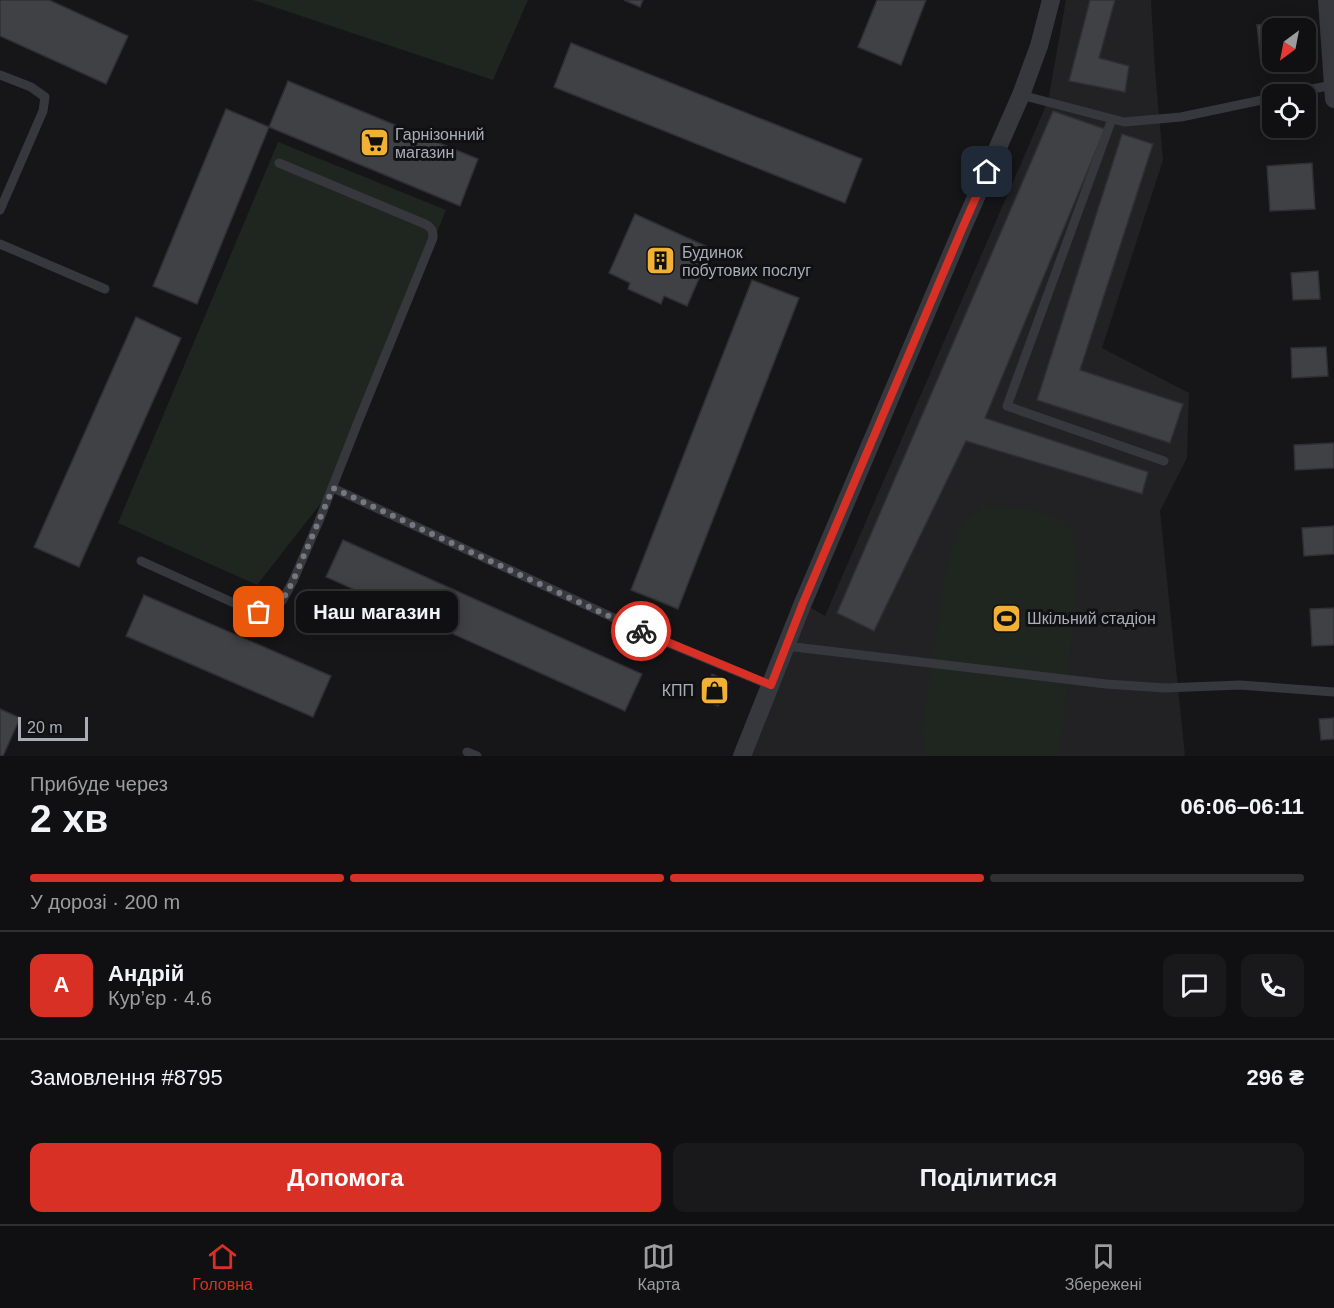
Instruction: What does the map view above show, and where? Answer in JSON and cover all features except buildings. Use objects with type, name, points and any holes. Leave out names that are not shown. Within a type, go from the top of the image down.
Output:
[{"type":"street","points":[[742,756],[803,603],[1021,95],[1039,46],[1051,0]]},
{"type":"street","points":[[1327,0],[1334,89]]},
{"type":"lane","points":[[0,75],[31,87],[45,97],[43,111],[0,210]]},
{"type":"lane","points":[[1316,91],[1334,89]]},
{"type":"lane","points":[[1021,95],[1124,122],[1181,117],[1262,100]]},
{"type":"lane","points":[[1112,119],[1007,406],[1164,461]]},
{"type":"lane","points":[[141,561],[245,608],[259,612],[273,608],[282,601],[333,488],[433,238],[433,231],[425,224],[279,163]]},
{"type":"lane","points":[[0,244],[105,289]]},
{"type":"lane","points":[[333,488],[666,642],[771,685]]},
{"type":"lane","points":[[786,646],[1106,684],[1165,688],[1240,685],[1334,692]]},
{"type":"lane","points":[[467,752],[477,756]]},
{"type":"shaded area","points":[[253,0],[528,0],[493,80]]},
{"type":"shaded area","points":[[1066,0],[1151,0],[1163,160],[1102,348],[1189,393],[1187,458],[1160,511],[1185,756],[743,756],[803,603],[825,616],[1048,101]]},
{"type":"shaded area","points":[[278,142],[446,210],[333,488],[257,585],[118,523]]},
{"type":"shaded area","name":"Шкільний стадіон","points":[[982,506],[1019,508],[1047,514],[1071,528],[1078,567],[1063,731],[1056,756],[926,756],[921,732],[947,561],[958,529]]},
{"type":"way so far","points":[[259,612],[273,608],[282,601],[333,488],[641,631]]},
{"type":"place","name":"Гарнізонний магазин","points":[[374,143]]},
{"type":"place","name":"Будинок побутових послуг","points":[[661,261]]},
{"type":"place","name":"Наш магазин","points":[[259,612]]},
{"type":"place","name":"Шкільний стадіон","points":[[1006,618]]},
{"type":"place","name":"КПП","points":[[715,690]]},
{"type":"route","points":[[641,631],[771,685],[803,603],[987,172]]}]
